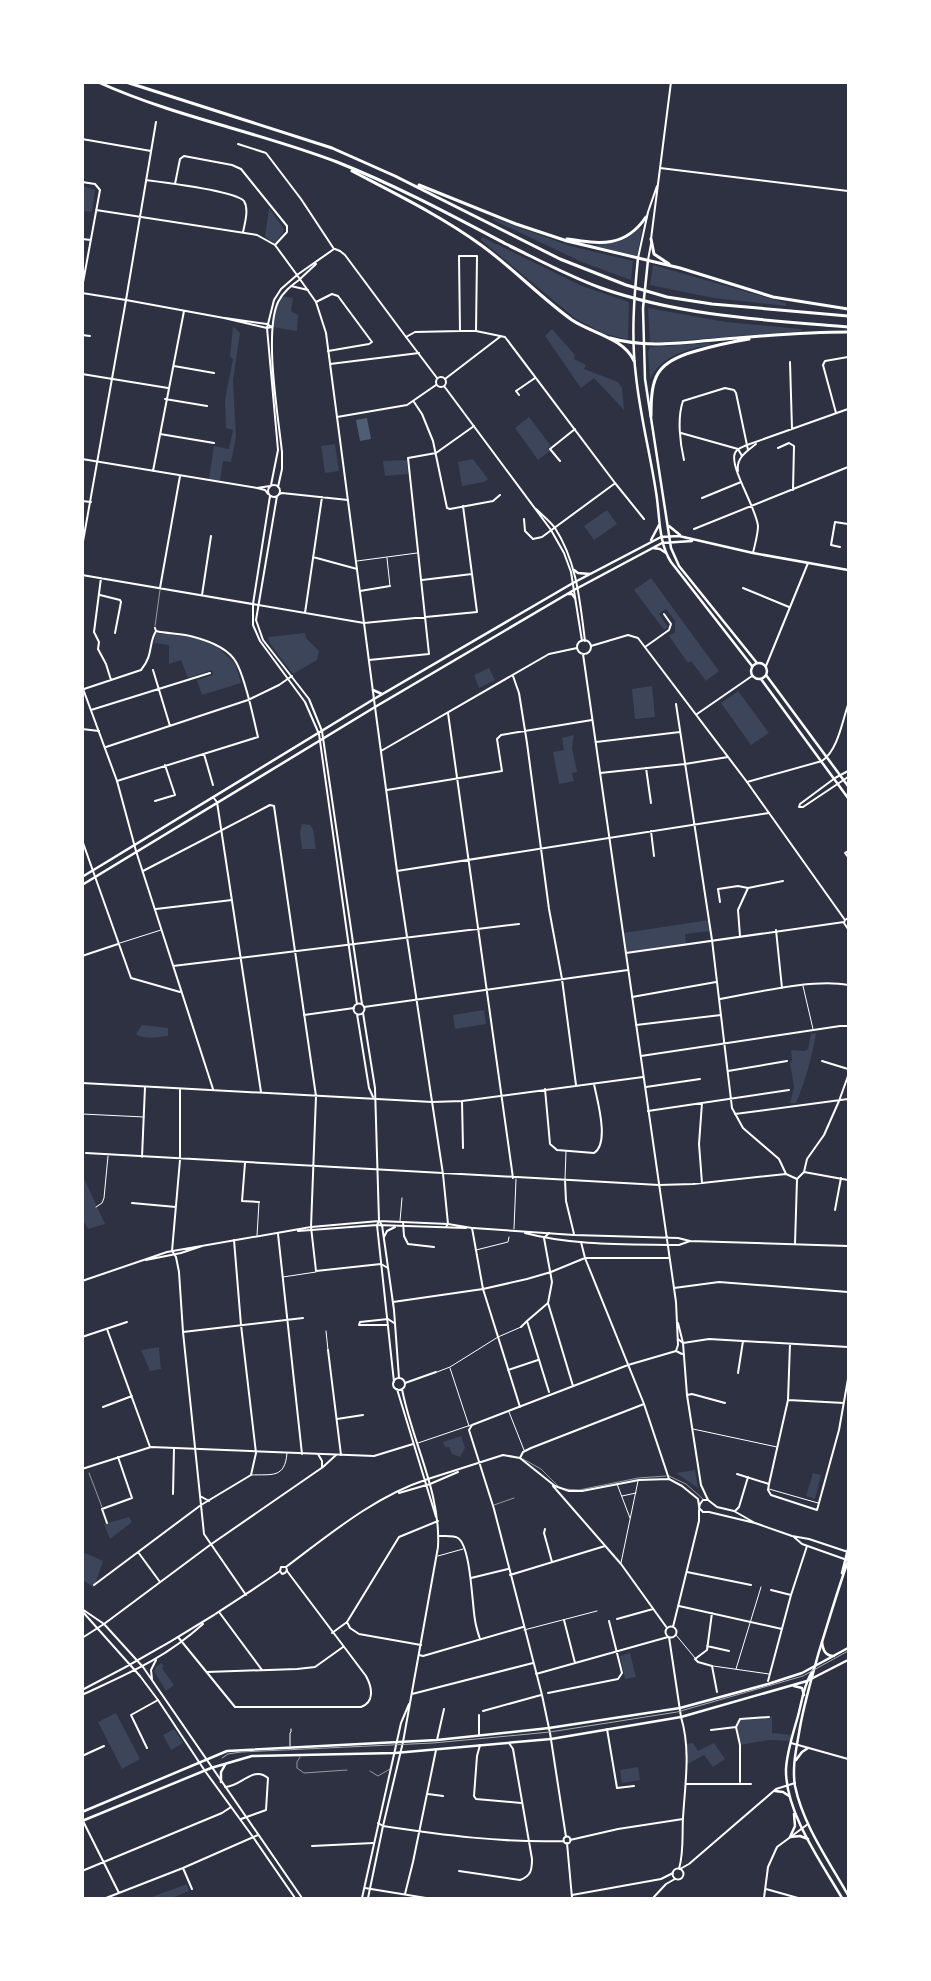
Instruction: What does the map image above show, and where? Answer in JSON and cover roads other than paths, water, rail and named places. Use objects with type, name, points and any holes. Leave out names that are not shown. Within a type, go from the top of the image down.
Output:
[{"type":"highway","points":[[98,82],[161,106],[336,162],[392,186],[572,276],[616,293],[650,303],[703,314],[848,327]]},
{"type":"highway","points":[[126,82],[316,142],[505,220],[555,237],[674,266],[773,297],[848,309]]},
{"type":"highway","points":[[336,162],[463,232],[483,246],[565,315],[626,348],[634,360]]},
{"type":"highway","points":[[395,176],[560,259],[626,285],[667,296],[712,304],[848,316]]},
{"type":"highway","points":[[555,237],[596,243],[616,241],[633,233],[646,217]]},
{"type":"highway","points":[[651,239],[654,254],[674,266]]},
{"type":"highway","points":[[598,334],[634,344],[660,345],[806,333],[848,332]]},
{"type":"highway","points":[[651,416],[654,383],[659,371],[670,360],[708,348],[766,336]]},
{"type":"main road","points":[[638,258],[634,306],[634,360],[656,492],[662,543],[666,554],[752,666]]},
{"type":"main road","points":[[648,260],[643,308],[646,391],[670,542],[679,566],[757,662],[766,666],[766,675],[848,786]]},
{"type":"main road","points":[[649,542],[656,533],[660,522]]},
{"type":"main road","points":[[668,525],[674,532],[683,537]]},
{"type":"main road","points":[[82,877],[374,699],[572,583],[649,542],[662,537],[683,537],[753,553],[848,570]]},
{"type":"main road","points":[[82,885],[375,707],[578,587],[662,543],[698,541]]},
{"type":"main road","points":[[651,548],[666,554]]},
{"type":"main road","points":[[574,570],[578,573],[591,574]]},
{"type":"main road","points":[[566,594],[572,594],[575,598]]},
{"type":"main road","points":[[757,662],[750,671],[752,676],[761,679],[848,798]]},
{"type":"main road","points":[[761,679],[766,675]]},
{"type":"main road","points":[[373,690],[383,694]]},
{"type":"main road","points":[[848,1551],[800,1723],[794,1766],[798,1796],[808,1824],[848,1895]]},
{"type":"main road","points":[[822,1642],[824,1652],[835,1656]]},
{"type":"main road","points":[[82,1812],[222,1753],[234,1750],[438,1740],[549,1728],[680,1708],[768,1684],[814,1668],[848,1648]]},
{"type":"main road","points":[[83,1820],[211,1768],[261,1755],[301,1756],[394,1753],[551,1739],[680,1717],[807,1681],[848,1660]]},
{"type":"main road","points":[[814,1668],[807,1681],[790,1743],[786,1769],[787,1785],[794,1810],[802,1828],[842,1898]]},
{"type":"main road","points":[[790,1686],[800,1687],[804,1695]]},
{"type":"main road","points":[[794,1766],[798,1756],[808,1748]]},
{"type":"main road","points":[[221,1782],[220,1772],[225,1764]]},
{"type":"main road","points":[[775,1790],[783,1792],[790,1797]]},
{"type":"main road","points":[[794,1810],[795,1826],[790,1836],[800,1836],[810,1841]]},
{"type":"street","points":[[648,260],[671,82]]},
{"type":"street","points":[[82,547],[113,379],[156,122]]},
{"type":"street","points":[[82,139],[151,151]]},
{"type":"street","points":[[238,144],[266,153],[301,199],[334,250]]},
{"type":"street","points":[[176,184],[180,159],[184,156],[232,165],[242,169],[286,226],[287,232],[275,246]]},
{"type":"street","points":[[660,168],[848,191]]},
{"type":"street","points":[[146,180],[239,197],[245,204],[244,232]]},
{"type":"street","points":[[82,182],[98,186],[100,190],[82,288]]},
{"type":"street","points":[[638,258],[646,217],[658,182]]},
{"type":"street","points":[[96,210],[140,215],[257,235],[275,246],[316,302],[326,332],[397,871],[442,1174],[448,1224],[446,1228]]},
{"type":"street","points":[[82,239],[91,240]]},
{"type":"street","points":[[337,417],[401,407],[414,402],[436,386],[437,378],[346,255],[340,250],[334,250],[297,276],[278,294],[272,306],[267,328],[278,450],[268,490],[269,495],[253,604],[253,625],[260,641],[305,702],[320,741],[356,1004],[354,1008]]},
{"type":"street","points":[[460,331],[459,256],[477,256],[476,331]]},
{"type":"street","points":[[319,260],[278,301],[272,327],[282,452],[278,487],[280,494],[256,620],[263,640],[309,699],[324,739],[375,1088],[379,1221],[377,1225],[394,1387],[397,1389],[425,1485],[438,1521]]},
{"type":"street","points":[[291,286],[309,290]]},
{"type":"street","points":[[82,293],[268,324],[272,327]]},
{"type":"street","points":[[316,302],[332,294],[338,296],[372,342],[328,351]]},
{"type":"street","points":[[152,471],[184,311]]},
{"type":"street","points":[[224,318],[267,328],[272,327]]},
{"type":"street","points":[[406,337],[415,332],[460,331],[476,331],[505,337],[644,520]]},
{"type":"street","points":[[82,335],[90,336]]},
{"type":"street","points":[[501,336],[445,379],[444,386],[551,530],[564,553],[571,572],[583,641],[591,646],[633,635],[645,647],[748,782],[845,921],[848,929]]},
{"type":"street","points":[[330,364],[419,353]]},
{"type":"street","points":[[836,413],[823,365],[825,361],[848,357]]},
{"type":"street","points":[[790,362],[792,430]]},
{"type":"street","points":[[174,366],[214,373]]},
{"type":"street","points":[[82,374],[168,388]]},
{"type":"street","points":[[437,378],[445,379]]},
{"type":"street","points":[[519,395],[516,391],[535,378]]},
{"type":"street","points":[[436,386],[441,388],[444,386]]},
{"type":"street","points":[[684,460],[681,433],[681,407],[683,401],[725,388],[736,393],[748,450]]},
{"type":"street","points":[[165,399],[207,406]]},
{"type":"street","points":[[414,402],[422,414],[436,453],[445,506],[450,509],[493,501],[500,495]]},
{"type":"street","points":[[681,433],[738,449],[848,409]]},
{"type":"street","points":[[369,660],[429,654],[408,458],[436,453],[474,426]]},
{"type":"street","points":[[560,461],[550,448],[575,430]]},
{"type":"street","points":[[159,434],[214,443]]},
{"type":"street","points":[[738,474],[737,465],[742,456],[758,443]]},
{"type":"street","points":[[778,448],[789,443],[794,446],[793,490]]},
{"type":"street","points":[[738,449],[742,456]]},
{"type":"street","points":[[738,449],[733,460],[753,507],[758,526],[753,553]]},
{"type":"street","points":[[82,458],[257,488],[265,490],[269,495]]},
{"type":"street","points":[[694,529],[753,507],[848,467]]},
{"type":"street","points":[[160,588],[180,476]]},
{"type":"street","points":[[702,498],[741,482]]},
{"type":"street","points":[[524,519],[525,531],[533,539],[542,537],[615,483]]},
{"type":"street","points":[[257,488],[278,487]]},
{"type":"street","points":[[269,495],[280,494],[348,500]]},
{"type":"street","points":[[305,613],[322,497]]},
{"type":"street","points":[[82,501],[90,502]]},
{"type":"street","points":[[381,751],[549,654],[577,648],[583,641],[577,581],[566,549],[554,527],[529,502]]},
{"type":"street","points":[[82,575],[364,623],[477,612],[463,506]]},
{"type":"street","points":[[840,547],[831,545],[835,522],[848,524]]},
{"type":"street","points":[[202,595],[211,536]]},
{"type":"street","points":[[356,561],[418,553]]},
{"type":"street","points":[[313,557],[357,569]]},
{"type":"street","points":[[360,591],[390,586],[387,557]]},
{"type":"street","points":[[766,666],[808,563]]},
{"type":"street","points":[[421,580],[472,574]]},
{"type":"street","points":[[101,578],[94,632],[99,642],[98,649],[106,664],[111,680]]},
{"type":"street","points":[[743,588],[790,608]]},
{"type":"street","points":[[99,594],[120,600],[121,602],[115,633]]},
{"type":"street","points":[[645,647],[669,630],[671,624],[664,614]]},
{"type":"street","points":[[84,689],[141,670],[150,657],[156,631],[154,628]]},
{"type":"street","points":[[117,781],[258,737],[237,663],[232,656],[216,644],[193,636],[156,631]]},
{"type":"street","points":[[583,654],[589,652],[591,646]]},
{"type":"street","points":[[577,648],[583,654],[670,1258],[677,1322],[676,1351]]},
{"type":"street","points":[[152,670],[170,726]]},
{"type":"street","points":[[91,710],[210,673]]},
{"type":"street","points":[[106,747],[248,700],[292,676]]},
{"type":"street","points":[[513,676],[519,693],[525,730],[549,909],[562,979],[576,1085]]},
{"type":"street","points":[[697,714],[752,676]]},
{"type":"street","points":[[82,686],[106,747],[142,871],[156,909],[180,992],[213,1089]]},
{"type":"street","points":[[676,704],[712,940],[730,1100],[732,1108],[743,1128],[779,1159],[786,1174]]},
{"type":"street","points":[[748,782],[822,761],[832,750],[848,705]]},
{"type":"street","points":[[448,713],[515,1178],[514,1232]]},
{"type":"street","points":[[386,790],[502,770],[497,739],[501,735],[592,720]]},
{"type":"street","points":[[319,724],[322,727],[330,727]]},
{"type":"street","points":[[82,729],[99,731]]},
{"type":"street","points":[[596,742],[680,732]]},
{"type":"street","points":[[824,753],[832,750]]},
{"type":"street","points":[[203,753],[213,785]]},
{"type":"street","points":[[600,773],[685,764],[728,757]]},
{"type":"street","points":[[155,801],[175,795],[165,765]]},
{"type":"street","points":[[646,768],[651,803]]},
{"type":"street","points":[[848,771],[835,778],[800,804],[799,807],[802,807],[848,777]]},
{"type":"street","points":[[213,797],[217,802],[222,831],[261,1092]]},
{"type":"street","points":[[142,871],[222,831],[270,804],[274,806],[316,1096],[311,1227],[316,1271]]},
{"type":"street","points":[[397,871],[769,813]]},
{"type":"street","points":[[651,831],[654,856]]},
{"type":"street","points":[[82,840],[131,978],[180,992]]},
{"type":"street","points":[[848,851],[845,853],[848,857]]},
{"type":"street","points":[[720,902],[718,889],[738,886],[748,888],[783,881]]},
{"type":"street","points":[[740,936],[738,910],[748,888]]},
{"type":"street","points":[[156,909],[232,900]]},
{"type":"street","points":[[626,953],[845,921],[848,918]]},
{"type":"street","points":[[173,966],[519,924]]},
{"type":"street","points":[[82,956],[162,930]]},
{"type":"street","points":[[776,930],[782,988]]},
{"type":"street","points":[[364,1007],[628,970]]},
{"type":"street","points":[[632,998],[716,981]]},
{"type":"street","points":[[720,999],[782,988],[835,982],[848,985]]},
{"type":"street","points":[[803,986],[813,1030]]},
{"type":"street","points":[[356,1004],[362,1004]]},
{"type":"street","points":[[304,1015],[354,1008]]},
{"type":"street","points":[[354,1008],[357,1014],[369,1088],[374,1100]]},
{"type":"street","points":[[357,1014],[363,1013]]},
{"type":"street","points":[[636,1025],[721,1015]]},
{"type":"street","points":[[641,1056],[848,1026]]},
{"type":"street","points":[[727,1071],[787,1061]]},
{"type":"street","points":[[822,1062],[848,1069]]},
{"type":"street","points":[[795,1244],[797,1179],[804,1172],[807,1159],[824,1135],[848,1076]]},
{"type":"street","points":[[82,1083],[432,1102],[462,1101],[644,1077]]},
{"type":"street","points":[[645,1087],[700,1079]]},
{"type":"street","points":[[545,1089],[550,1144],[554,1148],[594,1153],[601,1146],[601,1120],[594,1083]]},
{"type":"street","points":[[142,1157],[145,1086]]},
{"type":"street","points":[[171,1251],[180,1160],[180,1088]]},
{"type":"street","points":[[648,1111],[789,1090]]},
{"type":"street","points":[[735,1114],[848,1099]]},
{"type":"street","points":[[462,1101],[463,1148]]},
{"type":"street","points":[[702,1104],[700,1144],[702,1183]]},
{"type":"street","points":[[82,1114],[144,1117]]},
{"type":"street","points":[[566,1150],[566,1201],[574,1235]]},
{"type":"street","points":[[86,1153],[180,1160],[659,1185],[702,1183],[786,1174],[797,1179]]},
{"type":"street","points":[[96,1207],[102,1203],[104,1198],[108,1155]]},
{"type":"street","points":[[245,1163],[242,1200],[259,1202],[257,1236]]},
{"type":"street","points":[[804,1172],[848,1180]]},
{"type":"street","points":[[835,1210],[842,1178]]},
{"type":"street","points":[[402,1198],[401,1222],[406,1242],[408,1244],[434,1247]]},
{"type":"street","points":[[132,1203],[176,1207]]},
{"type":"street","points":[[379,1221],[382,1225],[389,1270],[399,1378]]},
{"type":"street","points":[[82,1281],[171,1251],[311,1227],[379,1221],[448,1224],[514,1232],[678,1238],[690,1241],[848,1246]]},
{"type":"street","points":[[294,1231],[377,1225],[472,1228]]},
{"type":"street","points":[[383,1239],[387,1232],[397,1226]]},
{"type":"street","points":[[472,1228],[483,1289],[520,1407]]},
{"type":"street","points":[[520,1232],[544,1238],[580,1242],[679,1245],[690,1241]]},
{"type":"street","points":[[544,1238],[549,1233]]},
{"type":"street","points":[[278,1234],[302,1454]]},
{"type":"street","points":[[476,1250],[508,1242],[509,1237]]},
{"type":"street","points":[[544,1238],[552,1282],[548,1303],[573,1386]]},
{"type":"street","points":[[234,1240],[241,1325],[256,1453],[251,1475]]},
{"type":"street","points":[[580,1242],[644,1404],[669,1477],[698,1499],[699,1520],[673,1627],[676,1630],[670,1645]]},
{"type":"street","points":[[141,1260],[175,1254],[205,1245]]},
{"type":"street","points":[[171,1251],[175,1254],[179,1272],[182,1332],[204,1534],[246,1595]]},
{"type":"street","points":[[393,1302],[483,1289],[551,1272],[585,1258],[670,1258]]},
{"type":"street","points":[[282,1277],[315,1274],[316,1271],[381,1264],[389,1270]]},
{"type":"street","points":[[674,1288],[719,1282],[848,1292]]},
{"type":"street","points":[[368,1898],[382,1826],[403,1742],[439,1536],[436,1504],[402,1389],[405,1382],[450,1367],[498,1337],[521,1326],[548,1303]]},
{"type":"street","points":[[182,1332],[303,1318]]},
{"type":"street","points":[[388,1325],[359,1325],[360,1322],[388,1319],[394,1323]]},
{"type":"street","points":[[82,1337],[127,1322]]},
{"type":"street","points":[[527,1322],[549,1392]]},
{"type":"street","points":[[677,1322],[683,1343],[687,1395],[701,1486],[710,1509],[792,1536],[809,1539],[848,1551]]},
{"type":"street","points":[[108,1329],[150,1447]]},
{"type":"street","points":[[326,1331],[341,1455]]},
{"type":"street","points":[[677,1336],[680,1342],[683,1343],[709,1339],[848,1347]]},
{"type":"street","points":[[738,1374],[743,1341]]},
{"type":"street","points":[[790,1344],[788,1400],[769,1484],[770,1495],[817,1510],[839,1430],[848,1379]]},
{"type":"street","points":[[418,1443],[470,1426],[628,1365],[676,1351],[684,1356]]},
{"type":"street","points":[[508,1370],[538,1360]]},
{"type":"street","points":[[450,1367],[470,1426],[469,1432],[493,1506],[542,1695],[551,1739],[566,1837],[564,1841]]},
{"type":"street","points":[[394,1382],[399,1378]]},
{"type":"street","points":[[399,1378],[405,1382]]},
{"type":"street","points":[[397,1389],[402,1389]]},
{"type":"street","points":[[687,1395],[692,1394],[725,1403]]},
{"type":"street","points":[[103,1407],[132,1396]]},
{"type":"street","points":[[788,1400],[844,1403]]},
{"type":"street","points":[[520,1458],[525,1451],[644,1404]]},
{"type":"street","points":[[508,1411],[525,1451]]},
{"type":"street","points":[[337,1419],[363,1415]]},
{"type":"street","points":[[692,1428],[778,1447]]},
{"type":"street","points":[[82,1469],[150,1447],[256,1453],[377,1456],[413,1444]]},
{"type":"street","points":[[173,1494],[174,1448]]},
{"type":"street","points":[[94,1585],[201,1505],[251,1475],[278,1474],[286,1464],[287,1454]]},
{"type":"street","points":[[318,1454],[322,1460],[322,1468]]},
{"type":"street","points":[[82,1638],[99,1628],[210,1545],[322,1468],[336,1455]]},
{"type":"street","points":[[82,1690],[131,1665],[207,1620],[280,1571],[281,1567],[286,1567],[337,1528],[382,1499],[418,1483],[502,1455],[520,1458],[559,1489],[576,1491],[638,1480],[669,1477]]},
{"type":"street","points":[[107,1522],[102,1509],[132,1498],[118,1458]]},
{"type":"street","points":[[396,1493],[444,1479],[460,1470]]},
{"type":"street","points":[[737,1474],[769,1484]]},
{"type":"street","points":[[418,1483],[422,1475]]},
{"type":"street","points":[[734,1511],[739,1507],[748,1477]]},
{"type":"street","points":[[621,1564],[638,1480]]},
{"type":"street","points":[[551,1484],[621,1564],[667,1628]]},
{"type":"street","points":[[617,1484],[630,1519]]},
{"type":"street","points":[[769,1489],[819,1504]]},
{"type":"street","points":[[622,1496],[636,1493]]},
{"type":"street","points":[[200,1495],[209,1501]]},
{"type":"street","points":[[699,1507],[706,1500]]},
{"type":"street","points":[[699,1507],[702,1511],[710,1509],[734,1511],[755,1523]]},
{"type":"street","points":[[699,1520],[710,1509]]},
{"type":"street","points":[[194,1510],[202,1515]]},
{"type":"street","points":[[332,1632],[348,1622],[399,1537],[438,1521]]},
{"type":"street","points":[[545,1530],[544,1533],[552,1562]]},
{"type":"street","points":[[439,1536],[458,1538],[464,1549],[471,1578],[475,1620],[480,1639]]},
{"type":"street","points":[[792,1536],[808,1546],[847,1560]]},
{"type":"street","points":[[510,1575],[605,1546]]},
{"type":"street","points":[[768,1681],[791,1595],[808,1546]]},
{"type":"street","points":[[437,1556],[464,1549]]},
{"type":"street","points":[[138,1552],[160,1582]]},
{"type":"street","points":[[178,1637],[235,1707],[361,1707],[368,1703],[371,1692],[368,1680],[287,1572],[286,1567]]},
{"type":"street","points":[[471,1578],[508,1568]]},
{"type":"street","points":[[280,1571],[283,1574],[287,1572]]},
{"type":"street","points":[[686,1571],[751,1585]]},
{"type":"street","points":[[736,1669],[761,1588]]},
{"type":"street","points":[[772,1590],[791,1595]]},
{"type":"street","points":[[679,1606],[782,1629]]},
{"type":"street","points":[[617,1619],[654,1609]]},
{"type":"street","points":[[82,1610],[104,1624],[143,1667],[302,1898]]},
{"type":"street","points":[[82,1610],[131,1665],[158,1700],[205,1771],[295,1898]]},
{"type":"street","points":[[419,1655],[424,1656],[480,1639],[598,1611]]},
{"type":"street","points":[[219,1612],[262,1670]]},
{"type":"street","points":[[695,1659],[706,1650],[712,1614]]},
{"type":"street","points":[[82,1695],[136,1671],[157,1659],[183,1642],[207,1620]]},
{"type":"street","points":[[564,1620],[575,1662]]},
{"type":"street","points":[[548,1694],[618,1679],[622,1673],[608,1621]]},
{"type":"street","points":[[348,1622],[350,1628],[359,1634],[421,1645]]},
{"type":"street","points":[[667,1628],[673,1627]]},
{"type":"street","points":[[664,1637],[667,1628]]},
{"type":"street","points":[[665,1634],[670,1645],[680,1717],[686,1744],[687,1784],[683,1819],[682,1859],[679,1869]]},
{"type":"street","points":[[674,1636],[698,1662],[712,1666],[769,1674]]},
{"type":"street","points":[[536,1674],[616,1650],[674,1636]]},
{"type":"street","points":[[707,1646],[729,1651]]},
{"type":"street","points":[[207,1672],[315,1667],[343,1647]]},
{"type":"street","points":[[152,1681],[151,1670],[157,1659]]},
{"type":"street","points":[[412,1694],[533,1663]]},
{"type":"street","points":[[712,1666],[717,1692]]},
{"type":"street","points":[[483,1711],[542,1695]]},
{"type":"street","points":[[147,1748],[131,1715],[158,1700]]},
{"type":"street","points":[[362,1898],[401,1723],[410,1702]]},
{"type":"street","points":[[438,1740],[444,1709]]},
{"type":"street","points":[[479,1715],[479,1735]]},
{"type":"street","points":[[740,1783],[740,1745],[736,1727],[740,1719],[769,1717]]},
{"type":"street","points":[[710,1730],[736,1727]]},
{"type":"street","points":[[290,1747],[291,1729]]},
{"type":"street","points":[[607,1729],[618,1788],[634,1786]]},
{"type":"street","points":[[459,1871],[514,1880],[529,1876],[532,1867],[529,1842],[513,1749],[509,1743]]},
{"type":"street","points":[[790,1743],[848,1759]]},
{"type":"street","points":[[480,1745],[477,1756],[474,1796],[476,1799],[522,1803]]},
{"type":"street","points":[[82,1756],[104,1746]]},
{"type":"street","points":[[405,1894],[436,1750]]},
{"type":"street","points":[[225,1788],[234,1786],[251,1774],[261,1774],[268,1778],[266,1810],[240,1820]]},
{"type":"street","points":[[378,1823],[382,1826],[419,1832],[529,1842],[564,1841],[567,1844],[572,1897],[661,1879],[673,1873],[689,1864],[775,1790],[795,1783]]},
{"type":"street","points":[[687,1784],[751,1784]]},
{"type":"street","points":[[427,1794],[443,1796]]},
{"type":"street","points":[[82,1871],[222,1813],[231,1807]]},
{"type":"street","points":[[567,1844],[570,1840],[618,1829],[683,1819]]},
{"type":"street","points":[[83,1820],[119,1893]]},
{"type":"street","points":[[764,1898],[770,1858],[778,1845],[808,1824]]},
{"type":"street","points":[[106,1898],[183,1868],[259,1834]]},
{"type":"street","points":[[566,1837],[570,1840]]},
{"type":"street","points":[[312,1846],[373,1844]]},
{"type":"street","points":[[682,1859],[689,1864]]},
{"type":"street","points":[[653,1898],[666,1884],[682,1878],[689,1864]]},
{"type":"street","points":[[183,1868],[192,1889]]},
{"type":"street","points":[[679,1869],[684,1873]]},
{"type":"street","points":[[673,1873],[676,1879]]},
{"type":"street","points":[[365,1888],[426,1898]]},
{"type":"street","points":[[766,1890],[798,1898]]},
{"type":"lane","points":[[154,628],[160,588]]},
{"type":"lane","points":[[520,1458],[536,1466],[559,1487],[578,1490],[638,1478],[669,1477],[686,1484],[706,1500]]},
{"type":"lane","points":[[89,1473],[102,1509]]},
{"type":"lane","points":[[493,1506],[514,1498]]},
{"type":"lane","points":[[301,1756],[297,1762],[297,1768],[304,1773],[347,1770]]},
{"type":"lane","points":[[370,1771],[378,1776],[391,1768]]},
{"type":"tram line","points":[[222,1758],[228,1754],[241,1752],[433,1743],[550,1732],[677,1712],[803,1676],[848,1651]]}]
